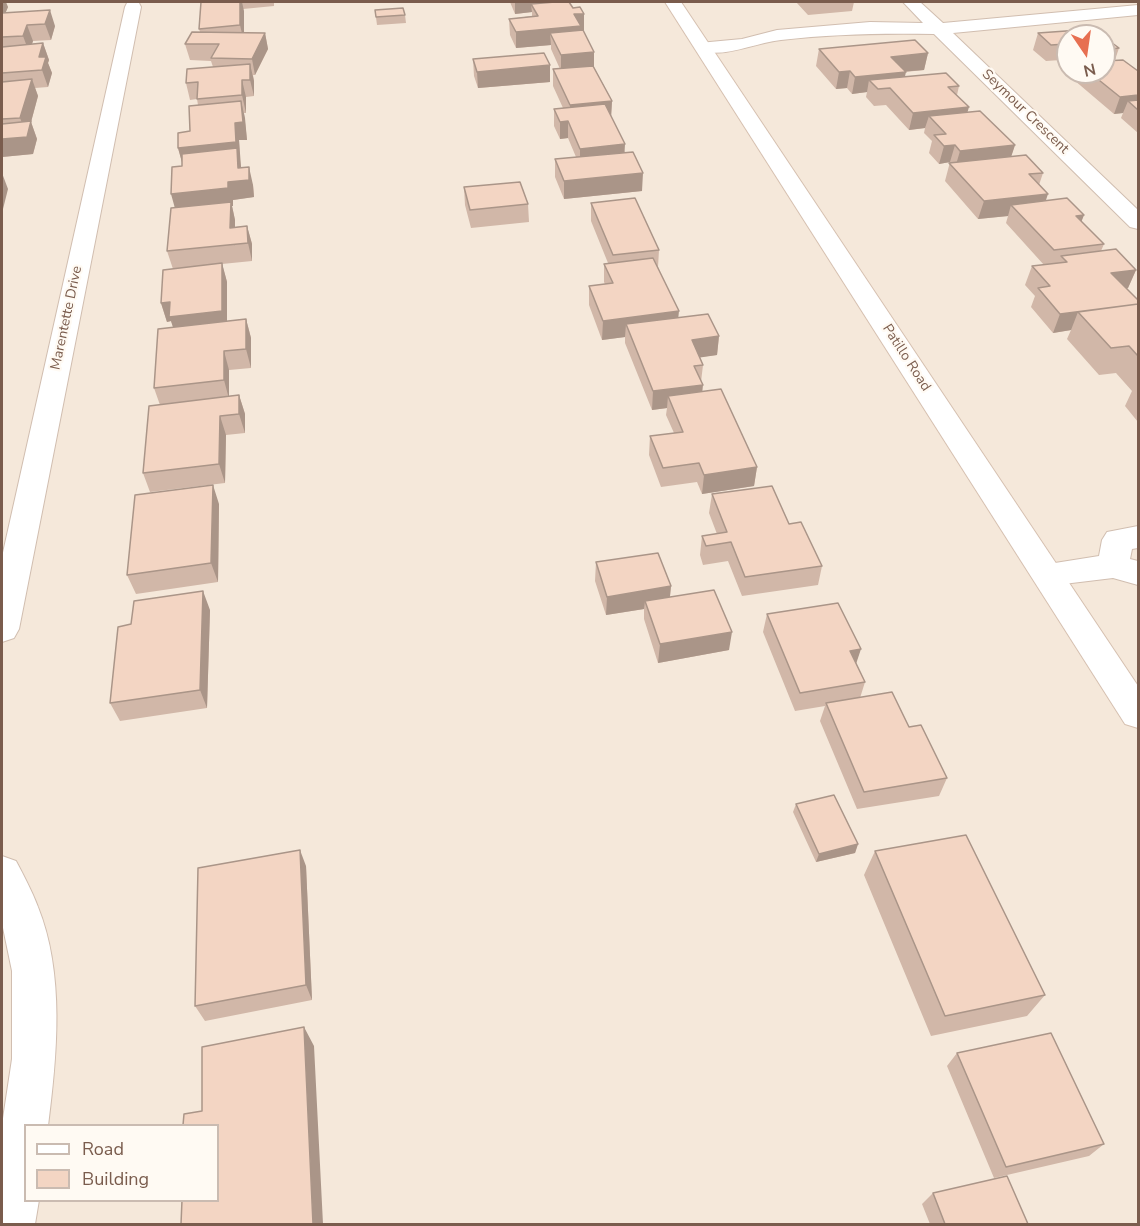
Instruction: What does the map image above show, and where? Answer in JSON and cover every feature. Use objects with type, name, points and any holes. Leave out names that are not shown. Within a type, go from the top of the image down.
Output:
[{"type":"street","name":"Patillo Road","points":[[674,2],[1138,714]]},
{"type":"street","name":"Seymour Crescent","points":[[911,2],[931,29],[1138,222]]},
{"type":"street","name":"Marentette Drive","points":[[2,629],[133,7]]},
{"type":"street","points":[[705,47],[742,44],[797,47],[880,40],[931,29],[1138,10]]},
{"type":"street","points":[[1047,574],[1126,570],[1118,540],[1138,537]]},
{"type":"street","points":[[2,874],[19,909],[33,971],[34,1059],[25,1124]]},
{"type":"street","points":[[12,1224],[24,1134]]},
{"type":"shaded area","points":[[2,2],[1138,2],[1138,1224],[2,1224]]},
{"type":"building","points":[[201,2],[240,2],[240,25],[199,29]]},
{"type":"building","points":[[569,2],[573,8],[580,7],[584,14],[574,14],[581,26],[516,32],[509,19],[538,16],[531,4]]},
{"type":"building","points":[[403,8],[405,15],[376,17],[375,10]]},
{"type":"building","points":[[50,10],[45,24],[27,25],[23,36],[2,37],[2,13]]},
{"type":"building","points":[[583,30],[594,52],[561,55],[550,33]]},
{"type":"building","points":[[192,32],[265,33],[252,59],[211,58],[219,44],[185,44]]},
{"type":"building","points":[[1056,32],[1056,45],[1051,45],[1038,33]]},
{"type":"building","points":[[915,40],[928,53],[891,57],[906,72],[855,77],[850,71],[839,72],[819,49]]},
{"type":"building","points":[[43,43],[39,57],[46,57],[42,70],[2,73],[2,47]]},
{"type":"building","points":[[544,53],[550,65],[477,72],[473,59]]},
{"type":"building","points":[[1116,60],[1123,60],[1138,71],[1138,95],[1120,97],[1104,84],[1116,84]]},
{"type":"building","points":[[250,64],[250,80],[242,80],[242,95],[197,99],[198,82],[186,83],[187,69]]},
{"type":"building","points":[[593,66],[612,101],[570,105],[553,69]]},
{"type":"building","points":[[946,73],[959,86],[948,87],[969,107],[913,113],[890,88],[878,89],[869,80]]},
{"type":"building","points":[[32,79],[20,118],[2,119],[2,82]]},
{"type":"building","points":[[1138,100],[1138,110],[1128,101]]},
{"type":"building","points":[[241,101],[243,122],[235,123],[236,142],[178,148],[178,133],[190,131],[189,106]]},
{"type":"building","points":[[605,104],[625,144],[580,149],[568,121],[560,122],[554,109]]},
{"type":"building","points":[[980,111],[1015,145],[960,151],[955,145],[944,146],[934,135],[946,134],[929,116]]},
{"type":"building","points":[[31,121],[27,137],[2,139],[2,124]]},
{"type":"building","points":[[237,148],[238,168],[249,167],[249,180],[228,182],[228,188],[171,194],[172,167],[182,166],[182,154]]},
{"type":"building","points":[[633,152],[643,173],[564,181],[555,159]]},
{"type":"building","points":[[1026,155],[1043,173],[1029,174],[1048,194],[984,201],[949,163]]},
{"type":"building","points":[[520,182],[528,204],[470,210],[464,187]]},
{"type":"building","points":[[635,198],[659,250],[613,255],[591,203]]},
{"type":"building","points":[[1067,198],[1084,215],[1076,216],[1104,244],[1054,250],[1011,205]]},
{"type":"building","points":[[231,202],[230,228],[247,226],[248,243],[167,251],[171,208]]},
{"type":"building","points":[[1116,249],[1136,270],[1111,273],[1138,300],[1138,304],[1060,314],[1038,288],[1050,286],[1032,266],[1067,262],[1061,256]]},
{"type":"building","points":[[653,258],[679,311],[603,321],[589,286],[613,283],[604,264]]},
{"type":"building","points":[[222,263],[222,311],[169,317],[170,302],[161,303],[163,270]]},
{"type":"building","points":[[1138,304],[1138,356],[1129,346],[1111,348],[1078,312]]},
{"type":"building","points":[[708,314],[719,336],[692,340],[703,365],[694,366],[703,385],[653,391],[626,324]]},
{"type":"building","points":[[246,319],[246,349],[224,351],[224,380],[154,388],[158,329]]},
{"type":"building","points":[[721,389],[757,467],[704,475],[699,463],[663,468],[650,436],[683,432],[668,396]]},
{"type":"building","points":[[239,395],[239,414],[220,416],[219,464],[143,473],[149,406]]},
{"type":"building","points":[[213,485],[211,563],[127,575],[135,495]]},
{"type":"building","points":[[772,486],[789,524],[801,522],[822,566],[745,577],[731,542],[706,546],[702,536],[727,532],[712,494]]},
{"type":"building","points":[[658,553],[671,586],[607,597],[596,562]]},
{"type":"building","points":[[714,590],[732,632],[660,644],[645,601]]},
{"type":"building","points":[[203,591],[200,690],[110,703],[118,627],[131,624],[134,601]]},
{"type":"building","points":[[838,603],[861,649],[850,651],[865,682],[800,693],[767,614]]},
{"type":"building","points":[[892,692],[909,727],[921,725],[947,778],[864,792],[826,703]]},
{"type":"building","points":[[834,795],[858,844],[819,854],[796,804]]},
{"type":"building","points":[[966,835],[1045,995],[945,1016],[875,851]]},
{"type":"building","points":[[300,850],[306,985],[195,1006],[198,868]]},
{"type":"building","points":[[304,1027],[313,1224],[181,1224],[182,1202],[219,1202],[219,1124],[183,1124],[184,1114],[202,1111],[202,1047]]},
{"type":"building","points":[[1051,1033],[1104,1144],[1006,1167],[957,1053]]},
{"type":"building","points":[[1007,1176],[1028,1224],[945,1224],[933,1193]]}]
